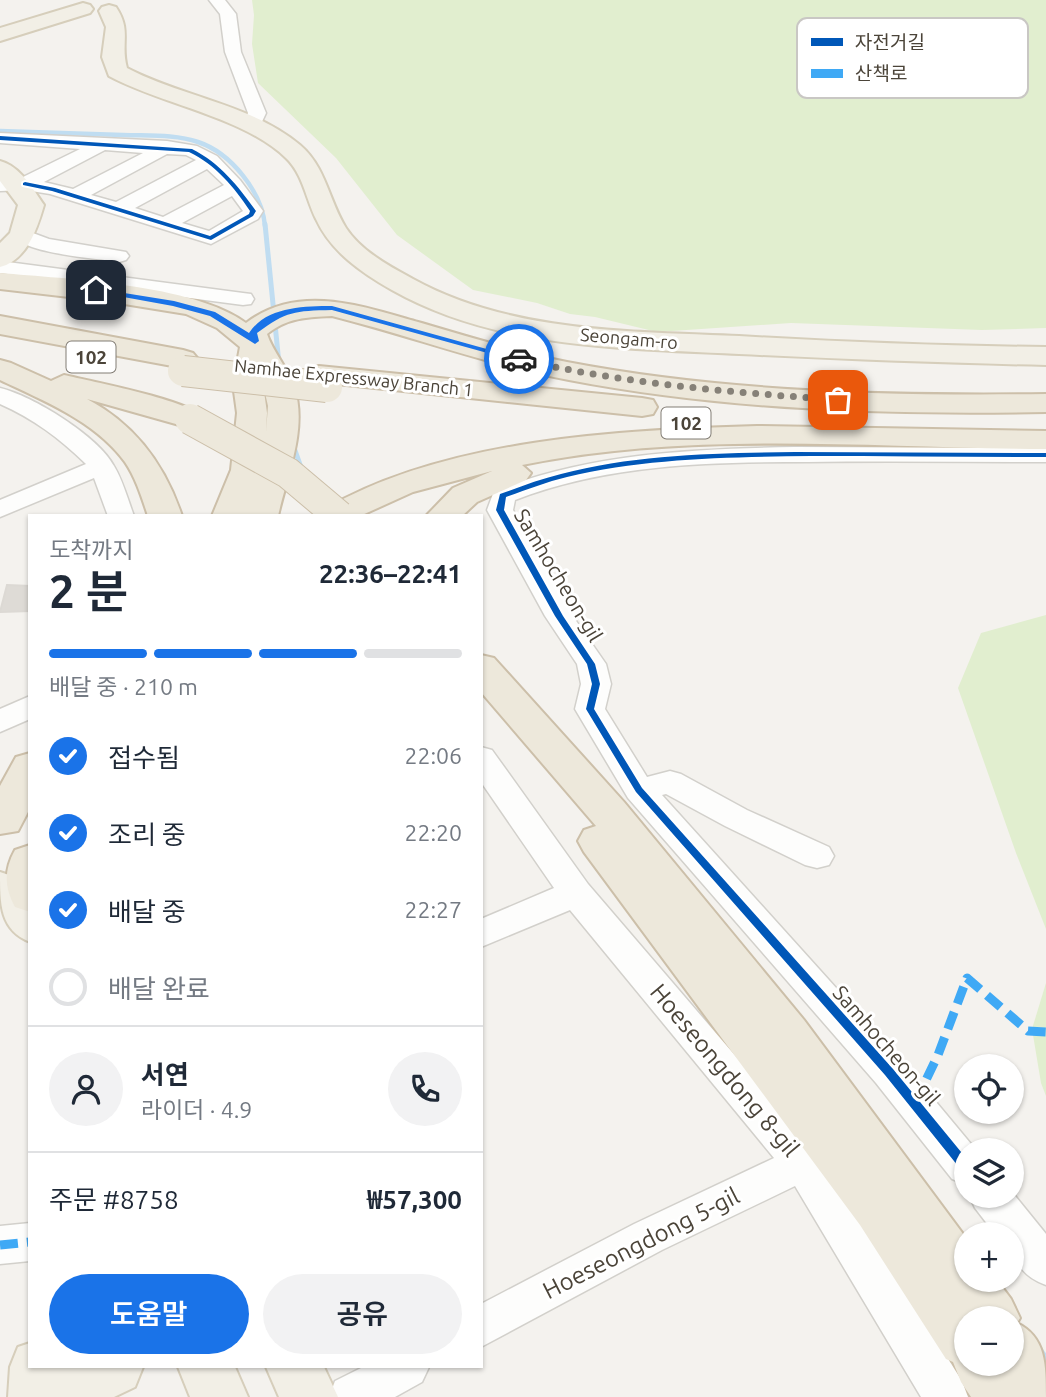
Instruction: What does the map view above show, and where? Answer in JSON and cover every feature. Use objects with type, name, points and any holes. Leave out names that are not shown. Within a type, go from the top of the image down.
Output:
[{"type":"highway","points":[[0,281],[96,290],[174,303],[212,314],[258,333],[281,388],[285,409],[261,514]]},
{"type":"highway","points":[[230,514],[247,470],[252,413],[248,384],[258,333],[278,313],[304,309],[332,308],[566,370],[666,385],[886,404],[1046,403]]},
{"type":"highway","name":"Namhae Expressway Branch 1","points":[[0,325],[183,365]]},
{"type":"highway","name":"Namhae Expressway Branch 1","points":[[0,368],[97,359],[653,408],[778,413],[1046,414]]},
{"type":"highway","points":[[0,368],[155,407],[190,419],[261,454],[316,492],[336,514]]},
{"type":"highway","points":[[0,368],[83,408],[124,438],[148,468],[164,514]]},
{"type":"highway","name":"Namhae Expressway Branch 1","points":[[323,381],[530,412],[677,423],[789,427],[1046,426]]},
{"type":"highway","points":[[342,514],[397,485],[442,472],[511,456],[644,439],[748,436],[1046,440]]},
{"type":"highway","points":[[445,514],[464,495],[541,463],[602,454],[675,447],[786,444],[1046,448]]},
{"type":"highway","points":[[483,669],[609,813],[787,1034],[983,1306]]},
{"type":"highway","points":[[483,694],[878,1208],[954,1322]]},
{"type":"highway","points":[[1024,1366],[1044,1397]]},
{"type":"highway","points":[[990,1376],[1004,1397]]},
{"type":"main road","name":"Seongam-ro","points":[[100,5],[116,27],[113,58],[117,71],[178,99],[253,124],[294,153],[312,176],[335,231],[367,262],[410,289],[463,310],[540,330],[663,342],[911,355],[1046,356]]},
{"type":"main road","points":[[0,35],[100,5]]},
{"type":"main road","points":[[0,259],[22,235],[31,205],[10,180]]},
{"type":"main road","points":[[0,889],[28,923]]},
{"type":"main road","points":[[37,1397],[38,1368]]},
{"type":"main road","points":[[70,1397],[89,1380],[112,1368]]},
{"type":"main road","points":[[206,1368],[219,1397]]},
{"type":"main road","points":[[294,1368],[309,1397]]},
{"type":"street","points":[[217,0],[228,14],[233,52],[257,113],[253,124]]},
{"type":"street","points":[[0,138],[106,142],[190,150],[210,160],[253,211],[211,238],[74,195],[10,180]]},
{"type":"street","points":[[10,180],[106,142]]},
{"type":"street","points":[[74,195],[167,146]]},
{"type":"street","points":[[118,209],[210,160]]},
{"type":"street","points":[[164,224],[234,187]]},
{"type":"street","points":[[22,235],[44,244],[119,256]]},
{"type":"street","points":[[0,267],[243,299]]},
{"type":"street","points":[[0,368],[34,410],[66,431],[102,466],[120,514]]},
{"type":"street","name":"Samhocheon-gil","points":[[954,1152],[889,1072],[639,790],[590,709],[596,684],[591,664],[559,616],[499,510],[503,496],[529,485],[584,470],[702,457],[829,453],[1046,455]]},
{"type":"street","points":[[0,509],[102,466]]},
{"type":"street","points":[[0,722],[28,707]]},
{"type":"street","name":"Hoeseongdong 8-gil","points":[[483,761],[576,894],[803,1163],[946,1397]]},
{"type":"street","points":[[639,790],[670,782],[736,818],[817,856]]},
{"type":"street","points":[[483,933],[576,894]]},
{"type":"street","name":"Hoeseongdong 5-gil","points":[[483,1325],[648,1237],[803,1163]]},
{"type":"street","points":[[999,1208],[1046,1266]]},
{"type":"street","points":[[0,1245],[28,1242]]},
{"type":"street","points":[[351,1397],[405,1368]]},
{"type":"green space","points":[[252,0],[1046,0],[1046,328],[982,330],[791,323],[657,332],[473,290],[397,235],[336,158],[258,83],[252,44]]},
{"type":"green space","points":[[1046,615],[1046,929],[1016,853],[958,688],[981,633]]},
{"type":"green space","points":[[1046,983],[1046,1096],[1041,1083],[1032,1029]]},
{"type":"building","points":[[7,585],[28,586],[28,611],[0,612]]},
{"type":"waterway","points":[[0,131],[161,136],[198,142],[222,155],[243,175],[258,200],[265,226]]},
{"type":"waterway","points":[[265,224],[279,364]]},
{"type":"waterway","points":[[292,442],[302,470]]},
{"type":"waterway","points":[[1038,1350],[1046,1361]]},
{"type":"marked path","points":[[915,1103],[938,1055],[967,978],[1028,1031],[1046,1032]]},
{"type":"marked path","points":[[0,1245],[28,1242]]},
{"type":"cycle path","points":[[0,138],[190,150],[218,168],[253,211],[251,215],[211,238],[53,189],[25,184]]},
{"type":"cycle path","points":[[954,1152],[889,1072],[639,790],[590,709],[596,684],[591,664],[559,616],[500,510],[503,496],[533,484],[596,468],[661,460],[795,454],[1046,455]]},
{"type":"way so far","points":[[519,359],[566,370],[666,385],[838,400]]},
{"type":"route","points":[[96,290],[174,303],[212,314],[255,341],[253,332],[278,313],[332,308],[378,318],[519,359]]}]
